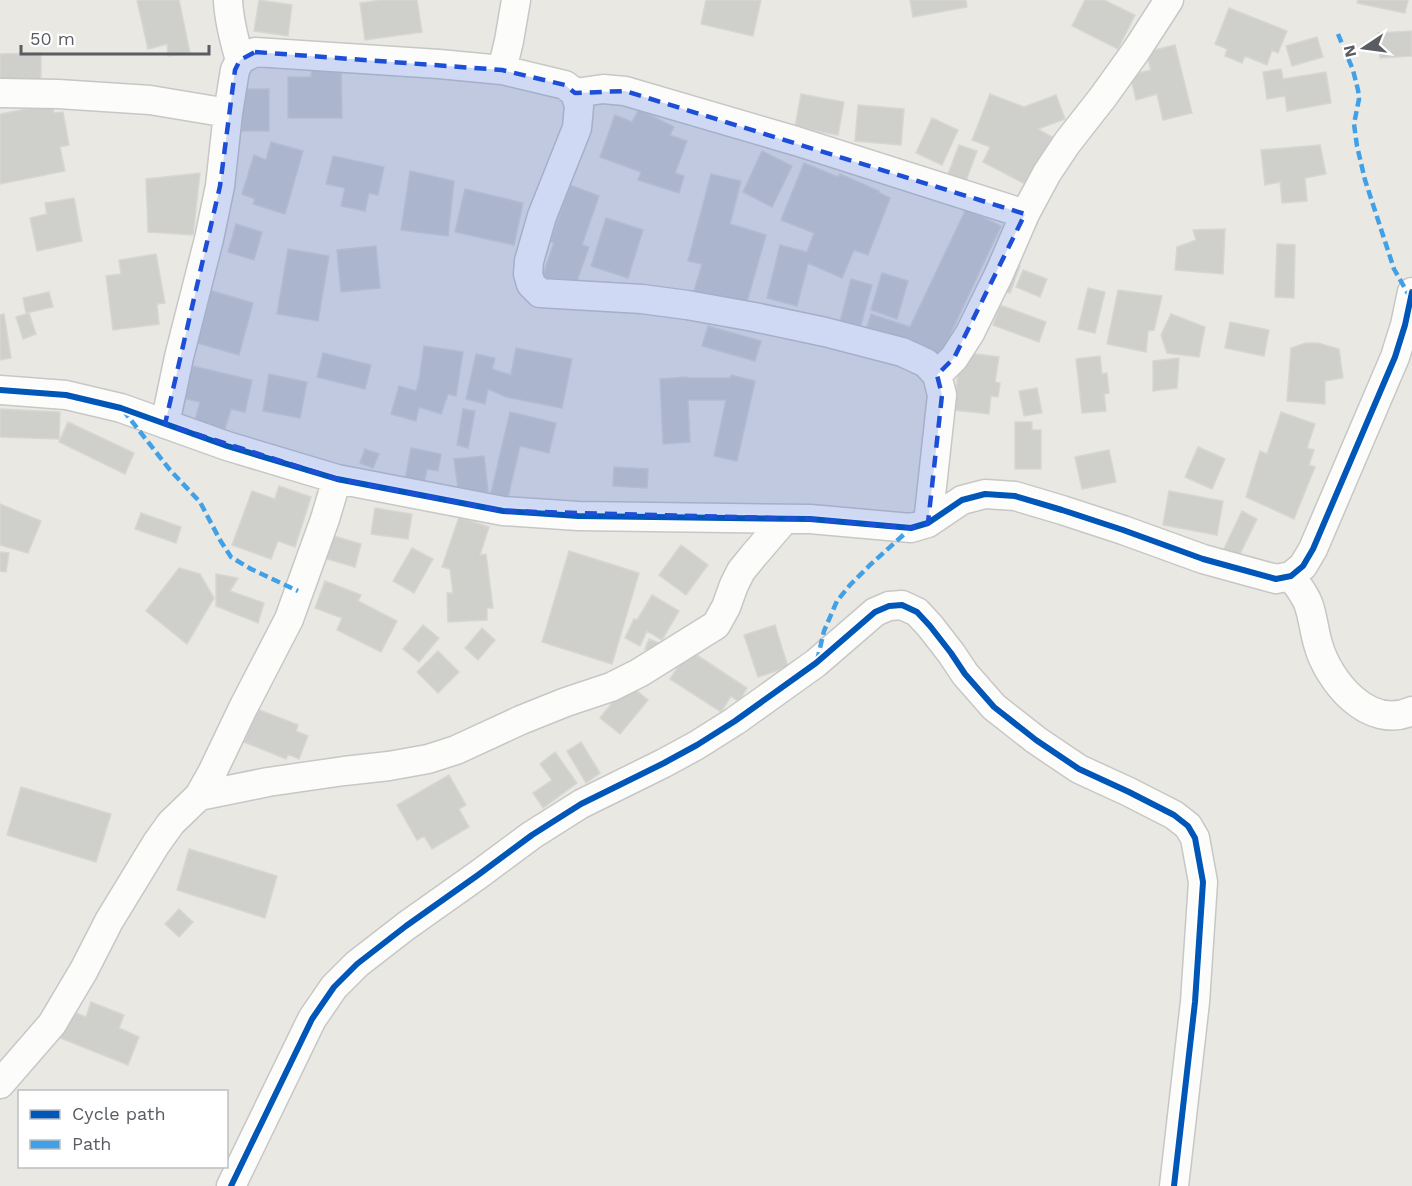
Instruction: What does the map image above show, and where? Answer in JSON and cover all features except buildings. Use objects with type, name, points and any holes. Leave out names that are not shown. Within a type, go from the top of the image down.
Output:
[{"type":"street","points":[[228,0],[230,26],[240,60]]},
{"type":"street","points":[[502,70],[516,0]]},
{"type":"street","points":[[937,375],[954,358],[970,333],[1025,214],[1052,166],[1141,44],[1170,0]]},
{"type":"street","points":[[165,424],[216,207],[235,70],[240,60],[255,52],[502,70],[565,85],[575,93],[579,106],[577,128],[542,216],[529,261],[528,274],[531,284],[540,293],[642,298],[754,317],[902,352],[926,363],[937,375],[942,395],[928,523]]},
{"type":"street","points":[[575,93],[603,89],[625,91],[796,141],[1025,214]]},
{"type":"street","points":[[0,93],[150,100],[228,113]]},
{"type":"street","points":[[0,390],[66,394],[121,408],[227,446],[336,479],[503,511],[578,516],[810,519],[911,528],[928,523],[962,500],[985,494],[1015,496],[1113,526],[1203,559],[1276,579],[1291,576],[1303,566],[1404,364],[1405,325],[1412,292]]},
{"type":"street","points":[[0,1084],[52,1023],[84,970],[109,921],[156,844],[171,823],[199,796],[212,773],[289,619],[325,519],[336,479]]},
{"type":"street","points":[[199,796],[268,782],[428,759],[456,750],[566,702],[611,687],[639,673],[716,625],[741,572],[785,519]]},
{"type":"street","points":[[1291,576],[1310,606],[1322,656],[1346,693],[1363,708],[1380,715],[1403,715],[1412,711]]},
{"type":"street","points":[[231,1186],[312,1019],[334,987],[357,964],[532,835],[581,804],[697,745],[816,663],[876,612],[889,606],[902,605],[917,612],[930,626],[965,674],[994,707],[1036,740],[1080,769],[1173,815],[1188,826],[1195,838],[1203,882],[1195,1002],[1174,1186]]},
{"type":"highlighted area","points":[[255,52],[502,70],[565,85],[575,93],[625,91],[1025,214],[954,358],[937,375],[942,395],[928,523],[911,528],[810,519],[503,511],[337,479],[165,424],[220,186],[235,70],[240,60]]},
{"type":"marked path","points":[[1338,34],[1353,70],[1358,90],[1359,99],[1354,124],[1365,180],[1394,269],[1411,299]]},
{"type":"marked path","points":[[123,410],[170,470],[200,502],[231,557],[298,591]]},
{"type":"marked path","points":[[817,661],[824,631],[837,601],[870,565],[911,528]]},
{"type":"cycle path","points":[[0,390],[66,395],[121,408],[227,446],[337,479],[503,511],[578,516],[810,519],[911,528],[928,523],[962,500],[985,494],[1015,496],[1123,530],[1203,559],[1276,579],[1291,576],[1303,566],[1313,549],[1395,357],[1412,292]]},
{"type":"cycle path","points":[[231,1186],[312,1019],[334,987],[357,964],[532,835],[581,804],[697,745],[816,663],[875,612],[889,606],[902,605],[917,612],[930,626],[965,674],[994,707],[1036,740],[1079,769],[1174,815],[1188,826],[1195,838],[1203,882],[1195,1002],[1174,1186]]}]
